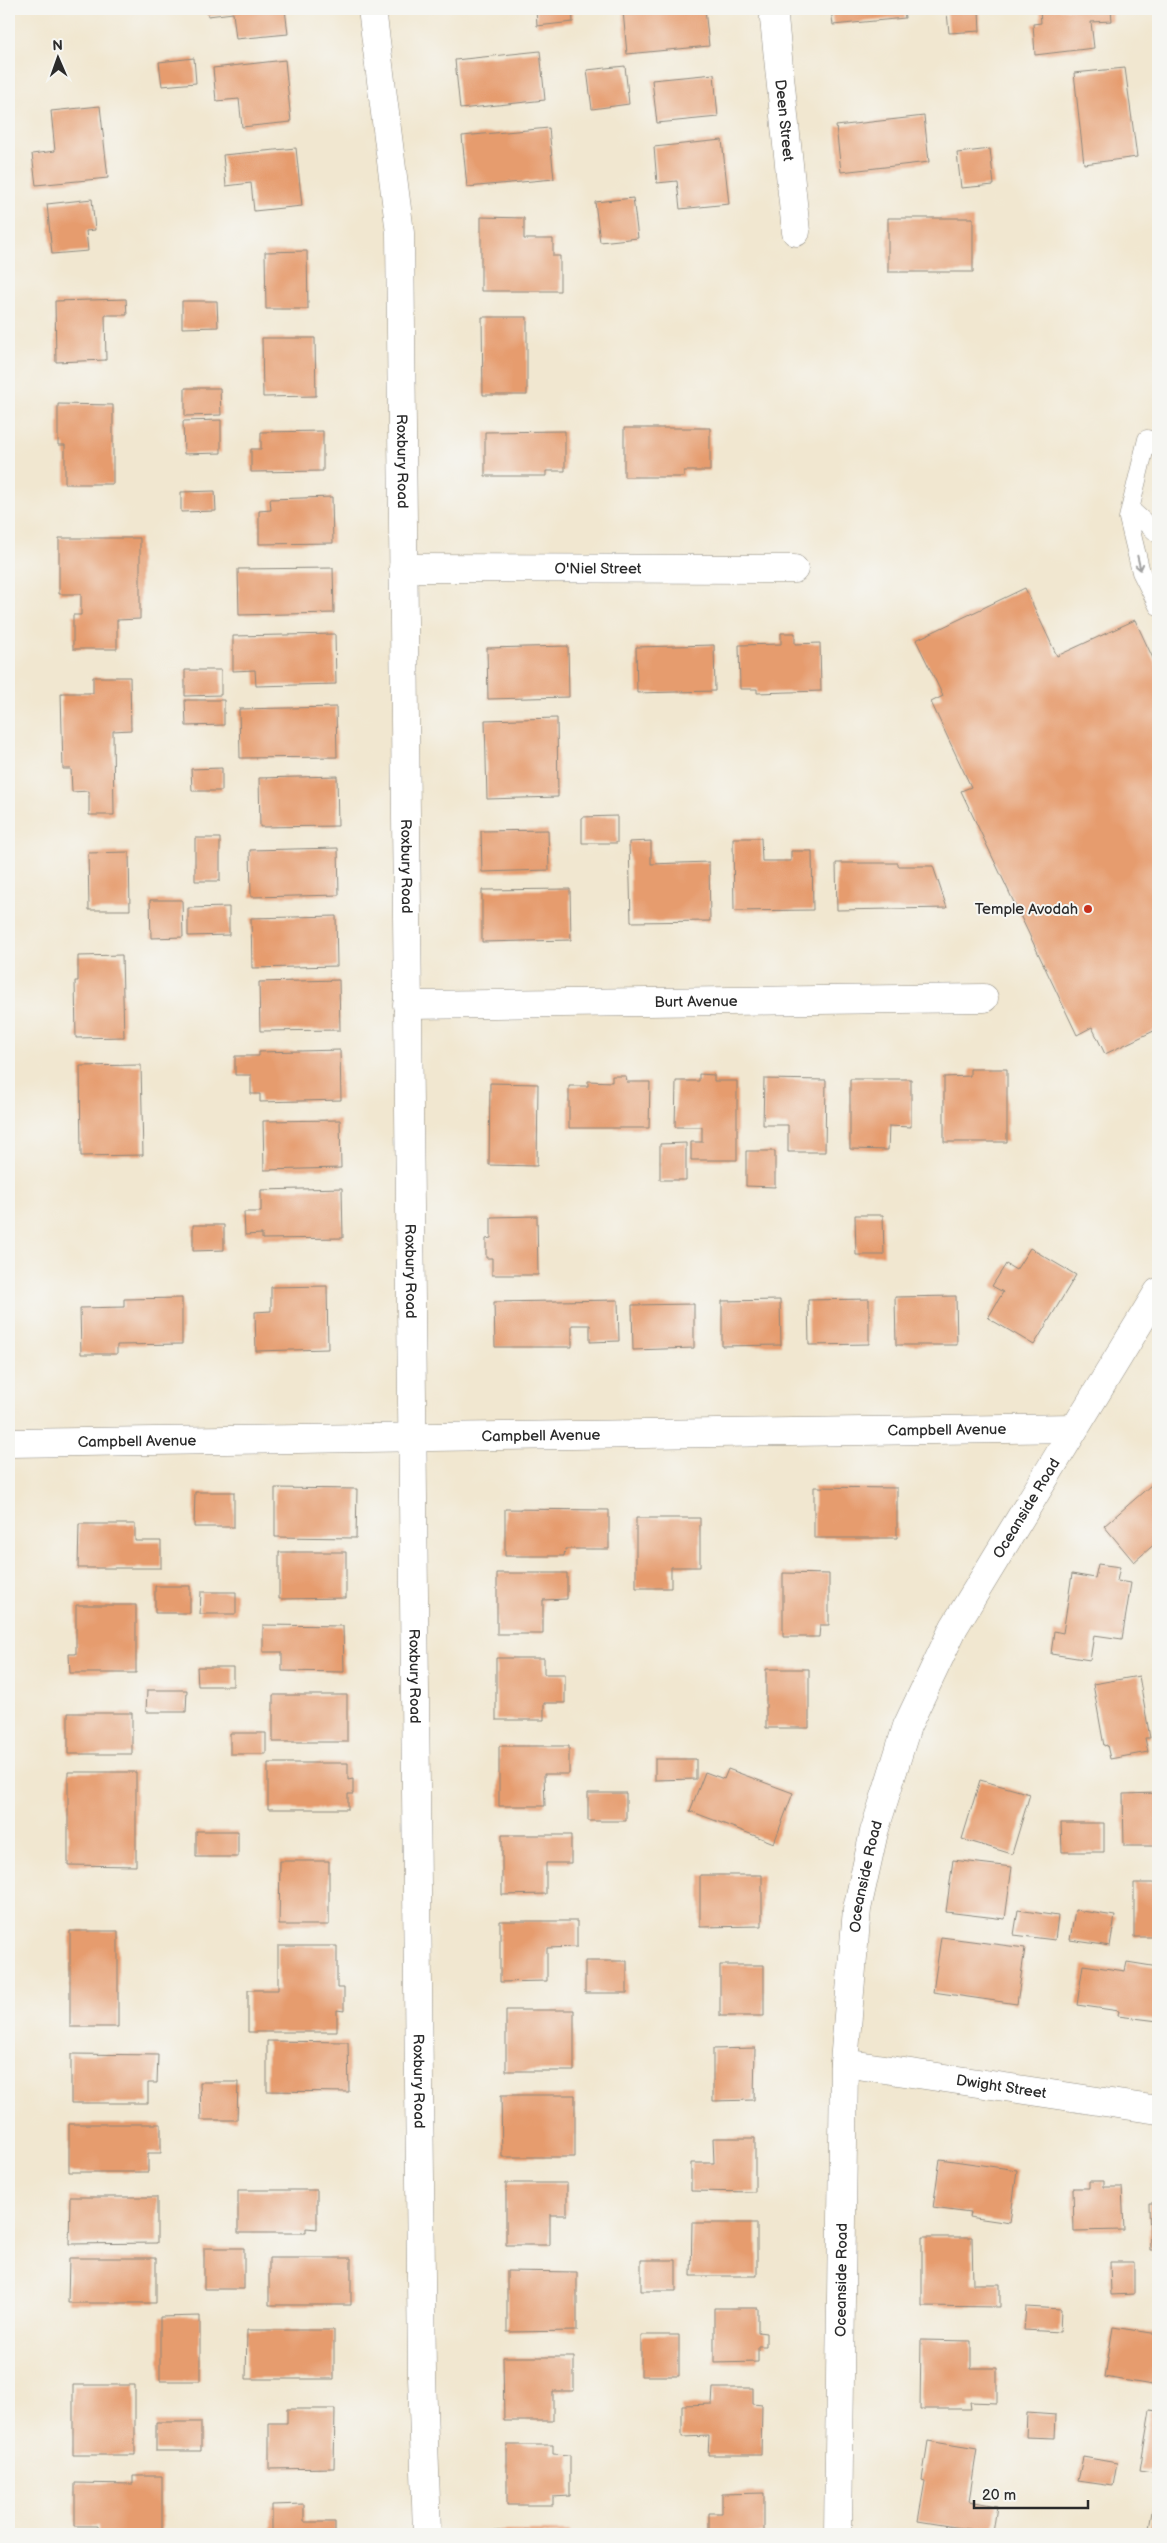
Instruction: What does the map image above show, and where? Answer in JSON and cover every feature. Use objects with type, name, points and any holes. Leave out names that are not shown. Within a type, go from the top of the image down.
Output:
[{"type":"street","name":"Roxbury Road","points":[[372,9],[400,233],[411,1438],[422,2375],[427,2534]]},
{"type":"street","name":"Deen Street","points":[[773,9],[796,232]]},
{"type":"street","name":"O'Niel Street","points":[[403,568],[794,569]]},
{"type":"street","name":"Burt Avenue","points":[[407,1005],[984,998]]},
{"type":"street","name":"Oceanside Road","points":[[838,2534],[844,2063],[857,1909],[874,1832],[907,1726],[954,1627],[1158,1292]]},
{"type":"street","name":"Campbell Avenue","points":[[9,1443],[1074,1428]]},
{"type":"street","name":"Dwight Street","points":[[844,2063],[1158,2110]]},
{"type":"lane","points":[[1153,441],[1129,513],[1141,572],[1158,606]]},
{"type":"lane","points":[[1129,513],[1158,534]]},
{"type":"building","points":[[207,9],[285,9],[288,34],[236,39],[233,13],[208,16]]},
{"type":"building","points":[[536,9],[572,9],[573,22],[537,26]]},
{"type":"building","points":[[641,9],[705,9],[709,46],[627,54],[623,11]]},
{"type":"building","points":[[831,9],[904,9],[905,18],[833,25]]},
{"type":"building","points":[[1040,9],[1111,9],[1112,21],[1091,22],[1094,48],[1035,55],[1033,24],[1041,23]]},
{"type":"building","points":[[979,10],[980,31],[949,33],[947,12]]},
{"type":"building","points":[[540,51],[545,100],[460,109],[455,60]]},
{"type":"building","points":[[194,58],[196,83],[162,86],[159,62]]},
{"type":"building","points":[[285,60],[291,122],[242,127],[239,99],[216,101],[213,68]]},
{"type":"building","points":[[625,66],[629,104],[592,109],[587,70]]},
{"type":"building","points":[[1125,68],[1137,157],[1084,164],[1074,73]]},
{"type":"building","points":[[714,74],[718,117],[657,123],[652,80]]},
{"type":"building","points":[[100,106],[108,178],[36,185],[32,154],[55,151],[51,111]]},
{"type":"building","points":[[924,116],[929,162],[841,172],[836,126]]},
{"type":"building","points":[[549,128],[554,179],[467,187],[462,136]]},
{"type":"building","points":[[722,140],[729,204],[680,209],[677,181],[657,183],[654,147]]},
{"type":"building","points":[[296,148],[302,206],[254,211],[251,183],[226,186],[223,155]]},
{"type":"building","points":[[990,149],[994,185],[961,188],[957,153]]},
{"type":"building","points":[[633,198],[638,238],[600,242],[595,202]]},
{"type":"building","points":[[92,199],[95,230],[86,231],[88,251],[52,254],[47,204]]},
{"type":"building","points":[[481,217],[524,218],[524,239],[553,239],[553,256],[560,256],[560,291],[481,291]]},
{"type":"building","points":[[888,218],[973,218],[973,272],[888,272]]},
{"type":"building","points":[[307,251],[308,309],[266,309],[265,252]]},
{"type":"building","points":[[126,299],[127,315],[105,315],[106,360],[56,362],[55,301]]},
{"type":"building","points":[[182,301],[217,301],[218,327],[182,328]]},
{"type":"building","points":[[482,317],[527,317],[527,395],[483,395]]},
{"type":"building","points":[[262,338],[315,338],[316,396],[263,397]]},
{"type":"building","points":[[185,388],[220,388],[221,415],[185,416]]},
{"type":"building","points":[[58,404],[113,405],[113,484],[65,484],[65,445],[58,445]]},
{"type":"building","points":[[221,420],[221,453],[184,454],[183,421]]},
{"type":"building","points":[[624,428],[710,428],[710,471],[684,471],[684,477],[624,477]]},
{"type":"building","points":[[323,431],[323,471],[251,472],[251,449],[261,449],[261,432]]},
{"type":"building","points":[[565,431],[565,471],[546,471],[546,476],[485,476],[485,432]]},
{"type":"building","points":[[215,491],[216,511],[181,512],[181,492]]},
{"type":"building","points":[[332,497],[333,543],[259,544],[259,511],[271,510],[270,499]]},
{"type":"building","points":[[59,538],[140,538],[140,619],[117,620],[117,649],[73,649],[73,615],[81,615],[81,594],[59,594]]},
{"type":"building","points":[[333,568],[334,613],[239,615],[238,569]]},
{"type":"building","name":"Temple Avodah","points":[[1025,588],[1057,656],[1135,620],[1158,669],[1158,1029],[1105,1054],[1092,1027],[1077,1035],[961,791],[971,787],[931,702],[943,696],[916,640]]},
{"type":"building","points":[[781,633],[795,633],[795,644],[820,643],[821,691],[757,693],[757,689],[740,689],[739,645],[781,644]]},
{"type":"building","points":[[335,634],[336,684],[256,686],[255,670],[233,671],[233,636]]},
{"type":"building","points":[[714,645],[715,691],[637,693],[636,647]]},
{"type":"building","points":[[568,646],[569,697],[488,699],[487,648]]},
{"type":"building","points":[[185,670],[221,670],[221,695],[185,696]]},
{"type":"building","points":[[93,677],[130,677],[131,730],[113,731],[114,815],[89,815],[89,791],[72,792],[71,769],[63,769],[61,693],[93,693]]},
{"type":"building","points":[[185,700],[224,700],[224,725],[186,726]]},
{"type":"building","points":[[336,707],[337,757],[240,758],[239,709]]},
{"type":"building","points":[[557,718],[558,797],[487,799],[485,720]]},
{"type":"building","points":[[222,768],[222,791],[192,791],[191,769]]},
{"type":"building","points":[[337,776],[338,826],[260,827],[259,778]]},
{"type":"building","points":[[617,816],[617,843],[582,843],[582,817]]},
{"type":"building","points":[[548,830],[549,870],[482,872],[481,831]]},
{"type":"building","points":[[195,838],[220,838],[220,881],[195,881]]},
{"type":"building","points":[[733,838],[761,838],[762,861],[791,861],[791,851],[812,851],[813,910],[734,911]]},
{"type":"building","points":[[651,841],[651,864],[709,862],[710,921],[631,922],[629,842]]},
{"type":"building","points":[[338,848],[339,895],[251,897],[250,850]]},
{"type":"building","points":[[129,852],[130,910],[89,910],[88,853]]},
{"type":"building","points":[[836,863],[898,863],[898,866],[933,866],[947,908],[837,910]]},
{"type":"building","points":[[570,889],[571,940],[482,942],[482,890]]},
{"type":"building","points":[[150,900],[182,900],[183,937],[151,938]]},
{"type":"building","points":[[229,907],[229,935],[188,936],[188,908]]},
{"type":"building","points":[[336,916],[337,966],[252,968],[251,918]]},
{"type":"building","points":[[122,955],[124,1037],[76,1038],[75,981],[78,981],[78,956]]},
{"type":"building","points":[[339,980],[340,1030],[260,1031],[259,982]]},
{"type":"building","points":[[340,1050],[341,1100],[260,1102],[260,1094],[251,1094],[251,1075],[235,1075],[235,1056],[259,1056],[259,1052]]},
{"type":"building","points":[[141,1065],[143,1155],[81,1156],[80,1066]]},
{"type":"building","points":[[970,1069],[1007,1069],[1007,1142],[944,1142],[944,1077],[970,1076]]},
{"type":"building","points":[[699,1074],[714,1075],[714,1081],[737,1081],[737,1160],[691,1160],[691,1142],[702,1142],[702,1127],[675,1127],[676,1081],[699,1081]]},
{"type":"building","points":[[612,1076],[626,1076],[627,1082],[650,1082],[649,1128],[569,1128],[569,1086],[588,1086],[588,1081],[612,1082]]},
{"type":"building","points":[[764,1079],[826,1080],[825,1152],[788,1152],[788,1125],[763,1125]]},
{"type":"building","points":[[850,1079],[911,1079],[911,1127],[889,1126],[888,1150],[850,1149]]},
{"type":"building","points":[[490,1083],[538,1084],[537,1166],[489,1165]]},
{"type":"building","points":[[340,1120],[341,1168],[264,1170],[263,1121]]},
{"type":"building","points":[[686,1143],[686,1180],[660,1180],[660,1144]]},
{"type":"building","points":[[746,1151],[775,1151],[775,1187],[746,1186]]},
{"type":"building","points":[[342,1188],[343,1238],[262,1239],[262,1234],[245,1235],[244,1212],[261,1212],[261,1190]]},
{"type":"building","points":[[855,1215],[883,1215],[884,1255],[856,1255]]},
{"type":"building","points":[[537,1216],[538,1275],[492,1275],[492,1258],[486,1258],[486,1239],[491,1238],[491,1217]]},
{"type":"building","points":[[193,1225],[224,1225],[224,1250],[193,1251]]},
{"type":"building","points":[[1030,1248],[1076,1275],[1034,1345],[988,1318],[1003,1292],[992,1286],[1006,1264],[1016,1270]]},
{"type":"building","points":[[327,1286],[328,1349],[256,1351],[255,1312],[271,1311],[271,1287]]},
{"type":"building","points":[[956,1296],[957,1345],[896,1345],[895,1297]]},
{"type":"building","points":[[182,1298],[182,1344],[117,1345],[117,1354],[81,1354],[80,1308],[124,1307],[124,1299]]},
{"type":"building","points":[[869,1299],[869,1344],[809,1345],[808,1300]]},
{"type":"building","points":[[618,1300],[619,1341],[590,1342],[590,1325],[572,1325],[572,1347],[495,1347],[494,1302]]},
{"type":"building","points":[[780,1300],[781,1345],[722,1346],[722,1301]]},
{"type":"building","points":[[694,1304],[694,1348],[633,1350],[632,1305]]},
{"type":"building","points":[[1158,1479],[1158,1541],[1134,1562],[1104,1526]]},
{"type":"building","points":[[814,1487],[897,1488],[897,1538],[814,1538]]},
{"type":"building","points":[[275,1488],[357,1489],[356,1538],[275,1537]]},
{"type":"building","points":[[195,1492],[234,1492],[234,1527],[194,1527]]},
{"type":"building","points":[[505,1509],[609,1510],[609,1549],[565,1549],[564,1556],[505,1556]]},
{"type":"building","points":[[636,1518],[700,1518],[700,1567],[671,1567],[671,1588],[636,1588]]},
{"type":"building","points":[[79,1524],[135,1524],[135,1541],[161,1541],[161,1568],[78,1568]]},
{"type":"building","points":[[279,1552],[346,1552],[346,1598],[279,1599]]},
{"type":"building","points":[[1098,1564],[1120,1567],[1117,1581],[1131,1583],[1122,1639],[1094,1635],[1090,1660],[1051,1654],[1054,1631],[1063,1633],[1072,1574],[1095,1578]]},
{"type":"building","points":[[497,1573],[567,1573],[567,1599],[543,1600],[543,1634],[497,1634]]},
{"type":"building","points":[[783,1573],[829,1574],[829,1625],[820,1625],[819,1637],[783,1637]]},
{"type":"building","points":[[155,1586],[190,1586],[190,1613],[155,1613]]},
{"type":"building","points":[[201,1592],[236,1592],[236,1614],[200,1614]]},
{"type":"building","points":[[76,1605],[136,1605],[136,1673],[70,1673],[69,1654],[76,1654]]},
{"type":"building","points":[[263,1625],[343,1626],[344,1672],[282,1671],[282,1652],[263,1652]]},
{"type":"building","points":[[496,1658],[544,1658],[544,1674],[565,1674],[565,1703],[544,1703],[544,1720],[496,1720]]},
{"type":"building","points":[[197,1667],[233,1667],[233,1686],[198,1686]]},
{"type":"building","points":[[766,1669],[809,1669],[809,1728],[766,1728]]},
{"type":"building","points":[[1139,1676],[1150,1738],[1145,1738],[1148,1752],[1110,1759],[1107,1745],[1104,1746],[1093,1684]]},
{"type":"building","points":[[147,1690],[187,1690],[186,1712],[146,1712]]},
{"type":"building","points":[[273,1695],[347,1695],[347,1742],[273,1742]]},
{"type":"building","points":[[68,1713],[132,1713],[132,1754],[68,1754]]},
{"type":"building","points":[[230,1733],[266,1733],[266,1754],[230,1754]]},
{"type":"building","points":[[499,1746],[569,1746],[569,1774],[544,1774],[545,1806],[499,1806]]},
{"type":"building","points":[[655,1759],[696,1759],[696,1779],[655,1780]]},
{"type":"building","points":[[268,1763],[348,1763],[348,1780],[353,1779],[353,1794],[348,1794],[348,1809],[268,1809]]},
{"type":"building","points":[[728,1769],[793,1793],[774,1843],[690,1811],[705,1772],[724,1779]]},
{"type":"building","points":[[68,1772],[136,1772],[136,1866],[68,1865]]},
{"type":"building","points":[[980,1780],[1030,1794],[1012,1854],[962,1839]]},
{"type":"building","points":[[588,1793],[626,1793],[626,1821],[588,1821]]},
{"type":"building","points":[[1158,1793],[1158,1846],[1124,1846],[1123,1794]]},
{"type":"building","points":[[1061,1823],[1104,1823],[1104,1852],[1062,1852]]},
{"type":"building","points":[[196,1831],[238,1831],[238,1857],[196,1857]]},
{"type":"building","points":[[502,1835],[571,1835],[571,1863],[546,1863],[546,1894],[502,1895]]},
{"type":"building","points":[[953,1860],[1012,1867],[1005,1919],[946,1912]]},
{"type":"building","points":[[280,1861],[329,1861],[329,1925],[279,1925]]},
{"type":"building","points":[[700,1875],[762,1875],[762,1926],[700,1927]]},
{"type":"building","points":[[1134,1883],[1158,1883],[1158,1937],[1134,1937]]},
{"type":"building","points":[[1018,1910],[1058,1916],[1055,1940],[1014,1935]]},
{"type":"building","points":[[1075,1910],[1115,1916],[1110,1946],[1070,1940]]},
{"type":"building","points":[[500,1921],[577,1921],[577,1947],[547,1948],[547,1981],[500,1982]]},
{"type":"building","points":[[70,1931],[118,1931],[118,2027],[70,2027]]},
{"type":"building","points":[[941,1937],[1025,1948],[1017,2004],[933,1992]]},
{"type":"building","points":[[278,1946],[337,1946],[337,1988],[344,1988],[344,2011],[337,2010],[337,2032],[248,2032],[248,1990],[278,1990]]},
{"type":"building","points":[[585,1961],[627,1961],[627,1993],[585,1993]]},
{"type":"building","points":[[1127,1962],[1158,1967],[1158,2021],[1118,2016],[1119,2011],[1077,2005],[1083,1965],[1125,1971]]},
{"type":"building","points":[[720,1965],[764,1965],[764,2016],[720,2016]]},
{"type":"building","points":[[506,2010],[574,2010],[574,2071],[506,2071]]},
{"type":"building","points":[[267,2041],[348,2042],[349,2092],[267,2091]]},
{"type":"building","points":[[755,2048],[754,2100],[713,2101],[713,2049]]},
{"type":"building","points":[[71,2054],[158,2055],[157,2083],[148,2083],[148,2103],[71,2103]]},
{"type":"building","points":[[200,2082],[238,2082],[237,2120],[201,2120]]},
{"type":"building","points":[[501,2095],[575,2095],[575,2157],[502,2157]]},
{"type":"building","points":[[69,2124],[161,2124],[161,2153],[148,2153],[148,2172],[69,2172]]},
{"type":"building","points":[[713,2138],[755,2138],[755,2192],[691,2191],[691,2163],[714,2163]]},
{"type":"building","points":[[940,2159],[1017,2170],[1010,2223],[969,2217],[970,2213],[933,2208]]},
{"type":"building","points":[[1089,2181],[1104,2181],[1104,2187],[1122,2187],[1124,2230],[1074,2231],[1073,2188],[1089,2188]]},
{"type":"building","points":[[506,2183],[567,2183],[567,2215],[550,2215],[550,2245],[506,2245]]},
{"type":"building","points":[[238,2190],[317,2190],[317,2229],[306,2228],[306,2233],[238,2233]]},
{"type":"building","points":[[70,2197],[157,2197],[157,2243],[69,2244]]},
{"type":"building","points":[[1149,2203],[1158,2203],[1158,2250],[1150,2250]]},
{"type":"building","points":[[692,2223],[757,2223],[757,2276],[691,2276]]},
{"type":"building","points":[[922,2237],[972,2237],[973,2284],[1000,2284],[1000,2307],[922,2306]]},
{"type":"building","points":[[204,2248],[244,2248],[244,2289],[204,2289]]},
{"type":"building","points":[[69,2258],[156,2258],[156,2303],[68,2303]]},
{"type":"building","points":[[269,2258],[351,2258],[351,2305],[269,2305]]},
{"type":"building","points":[[641,2260],[676,2260],[676,2291],[641,2291]]},
{"type":"building","points":[[1110,2262],[1134,2262],[1134,2294],[1111,2295]]},
{"type":"building","points":[[507,2271],[577,2272],[577,2331],[507,2332]]},
{"type":"building","points":[[1026,2307],[1061,2309],[1060,2332],[1024,2330]]},
{"type":"building","points":[[714,2308],[758,2308],[758,2332],[766,2333],[766,2346],[758,2346],[758,2362],[714,2363]]},
{"type":"building","points":[[200,2316],[200,2381],[160,2381],[160,2317]]},
{"type":"building","points":[[1113,2327],[1158,2334],[1158,2386],[1105,2377]]},
{"type":"building","points":[[247,2330],[334,2330],[334,2379],[246,2379]]},
{"type":"building","points":[[641,2335],[679,2335],[679,2376],[641,2376]]},
{"type":"building","points":[[921,2340],[971,2341],[971,2368],[997,2368],[997,2403],[970,2402],[971,2409],[920,2409]]},
{"type":"building","points":[[503,2357],[574,2357],[574,2391],[553,2391],[553,2421],[504,2421]]},
{"type":"building","points":[[73,2385],[135,2385],[135,2455],[73,2455]]},
{"type":"building","points":[[713,2388],[753,2388],[753,2404],[762,2405],[761,2455],[708,2455],[709,2436],[682,2437],[682,2405],[712,2404]]},
{"type":"building","points":[[287,2409],[335,2409],[334,2468],[269,2469],[269,2423],[287,2423]]},
{"type":"building","points":[[1150,2410],[1158,2411],[1158,2473],[1140,2470]]},
{"type":"building","points":[[1027,2413],[1056,2415],[1055,2438],[1026,2437]]},
{"type":"building","points":[[156,2422],[201,2422],[201,2451],[156,2451]]},
{"type":"building","points":[[928,2441],[977,2449],[969,2501],[997,2506],[993,2533],[918,2521],[925,2481],[922,2480]]},
{"type":"building","points":[[507,2445],[553,2445],[553,2454],[570,2455],[570,2496],[553,2497],[553,2505],[507,2505]]},
{"type":"building","points":[[1083,2457],[1117,2463],[1113,2486],[1078,2481]]},
{"type":"building","points":[[133,2476],[162,2476],[162,2534],[98,2534],[98,2526],[75,2526],[75,2483],[133,2484]]},
{"type":"building","points":[[764,2493],[764,2534],[709,2534],[709,2513],[722,2513],[722,2494]]},
{"type":"building","points":[[304,2504],[304,2522],[335,2522],[335,2534],[272,2534],[272,2505]]},
{"type":"building","points":[[1153,2506],[1158,2507],[1158,2534],[1148,2534]]},
{"type":"building","points":[[486,2531],[570,2531],[570,2534],[486,2534]]},
{"type":"place","name":"Temple Avodah","points":[[1088,909]]}]
